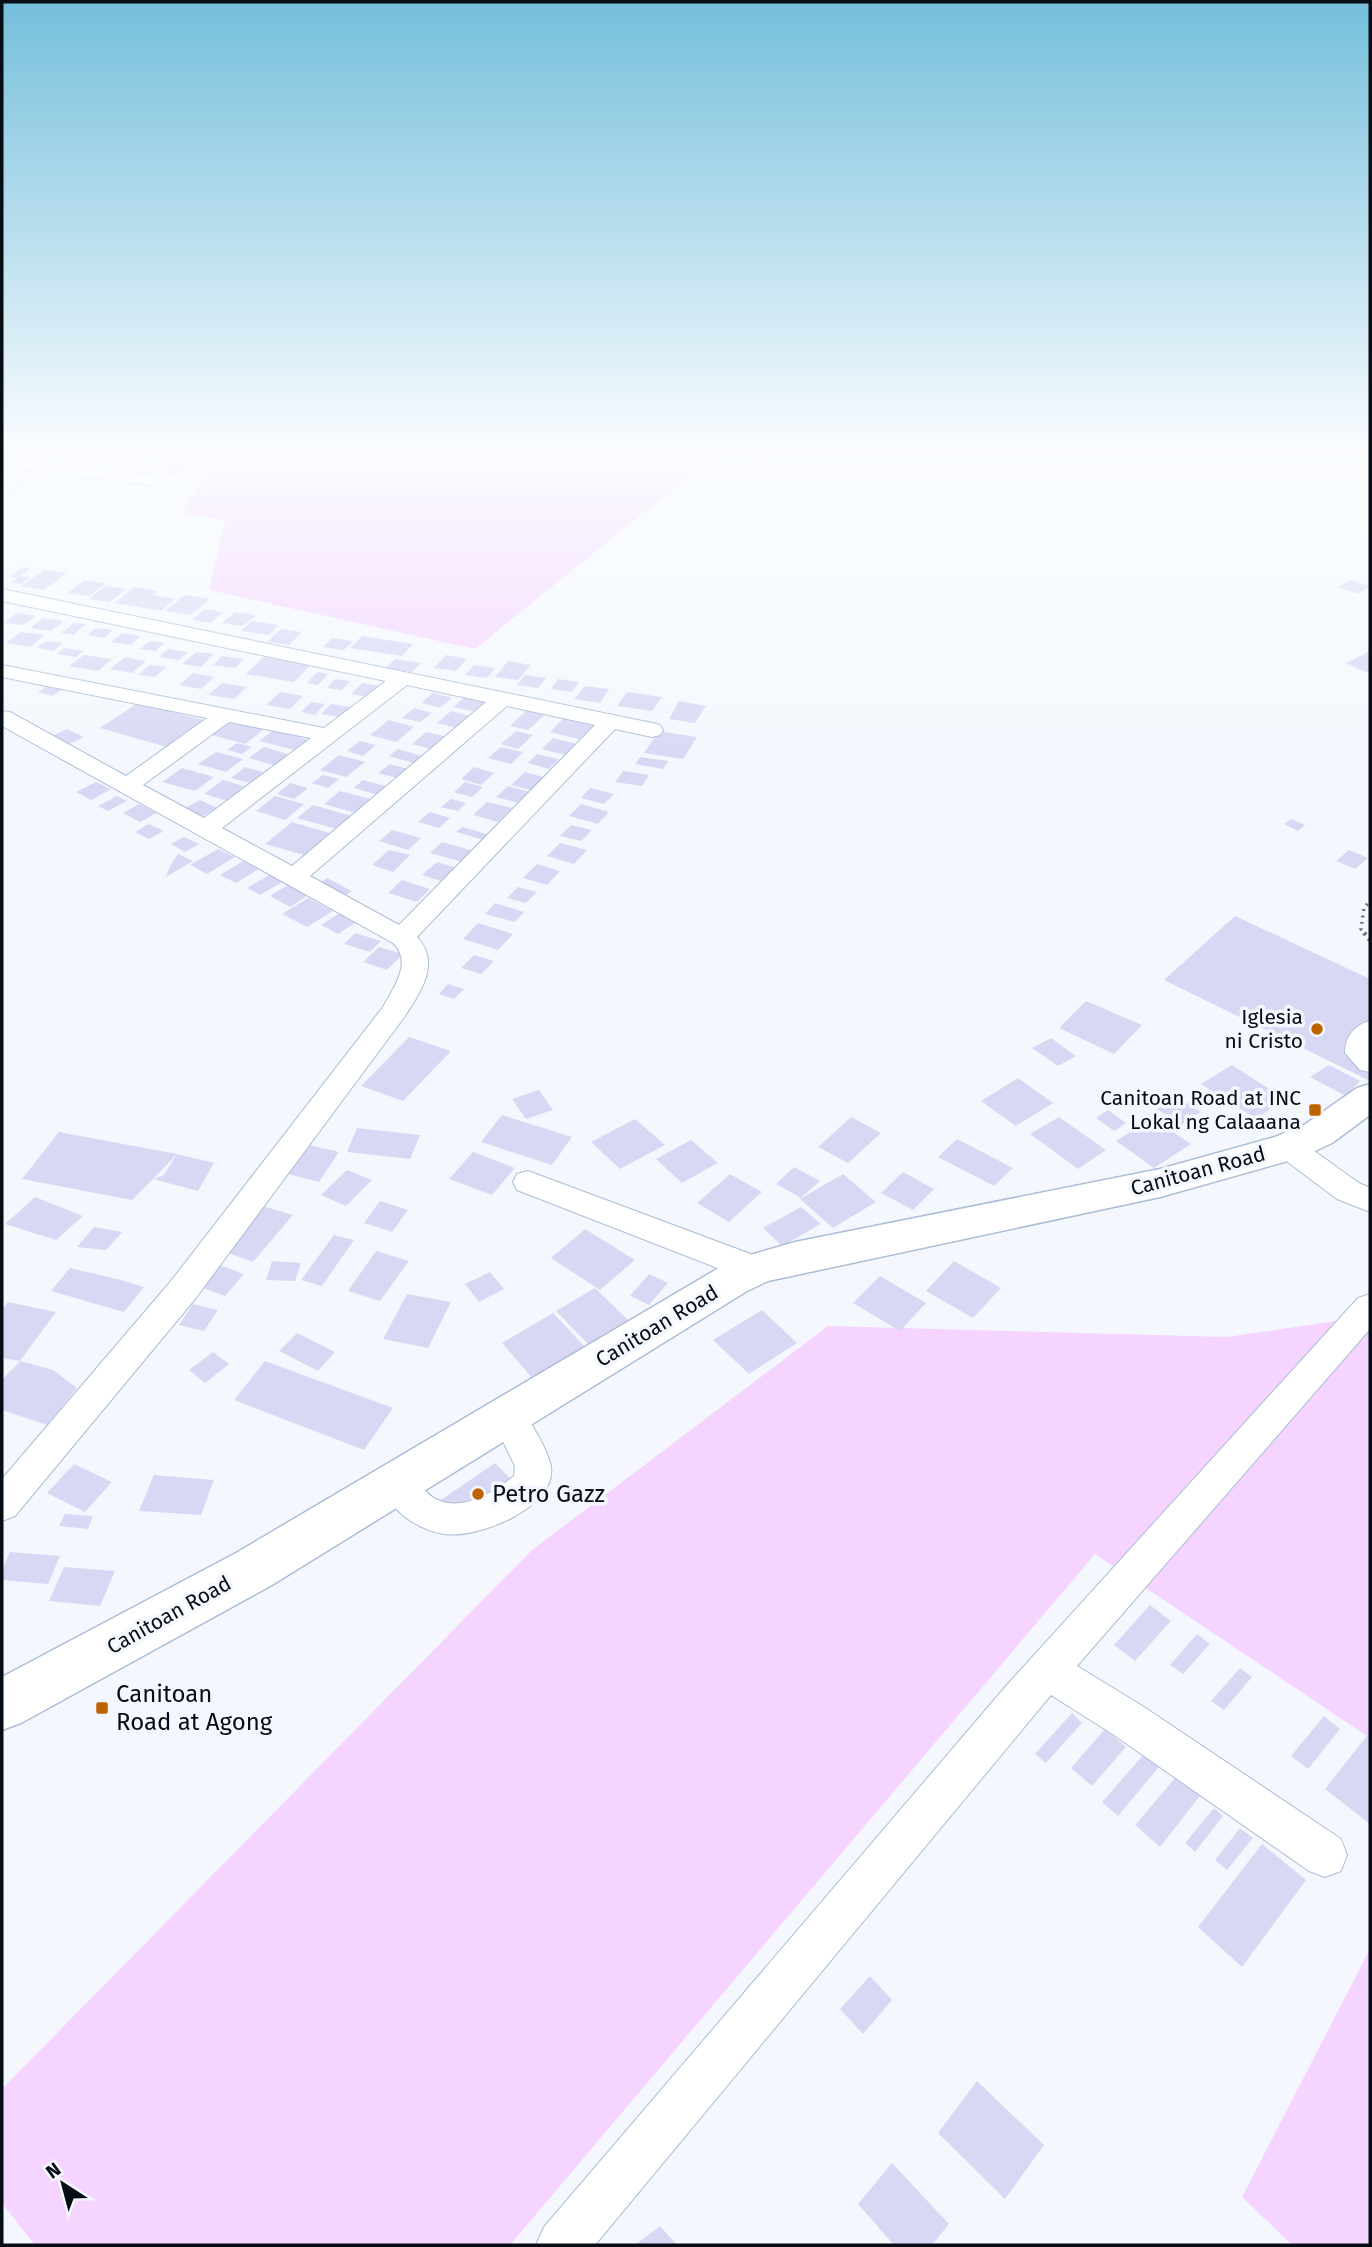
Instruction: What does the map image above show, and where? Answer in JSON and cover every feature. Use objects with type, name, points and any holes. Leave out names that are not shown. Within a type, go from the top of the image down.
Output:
[{"type":"main road","name":"Canitoan Road","points":[[2,1705],[254,1569],[732,1280],[755,1269],[795,1258],[1160,1183],[1288,1147],[1326,1129],[1370,1097]]},
{"type":"street","points":[[2,596],[652,730]]},
{"type":"street","points":[[2,671],[328,735]]},
{"type":"street","points":[[204,830],[401,680]]},
{"type":"street","points":[[295,876],[503,699]]},
{"type":"street","points":[[126,786],[225,715]]},
{"type":"street","points":[[2,717],[402,937],[415,949],[417,960],[412,977],[395,1010],[183,1290],[2,1505]]},
{"type":"street","points":[[402,937],[610,722]]},
{"type":"street","points":[[1370,1030],[1359,1042],[1359,1053],[1370,1063]]},
{"type":"street","points":[[1288,1147],[1348,1191],[1370,1201]]},
{"type":"street","points":[[528,1182],[755,1269]]},
{"type":"street","points":[[562,2245],[1048,1671],[1370,1307]]},
{"type":"street","points":[[397,1484],[429,1514],[461,1518],[486,1513],[512,1500],[532,1483],[533,1466],[508,1415]]},
{"type":"street","points":[[1048,1671],[1129,1721],[1325,1855]]},
{"type":"path","points":[[1370,901],[1364,908],[1361,929],[1370,940]]},
{"type":"shaded area","points":[[218,552],[595,552],[475,649],[209,590]]},
{"type":"shaded area","points":[[1370,1316],[1370,1738],[1095,1554],[510,2245],[35,2245],[2,2203],[2,2089],[532,1550],[828,1326],[1227,1337]]},
{"type":"shaded area","points":[[1370,1949],[1370,2245],[1292,2245],[1242,2197]]},
{"type":"building","points":[[23,567],[31,568],[20,576],[31,577],[21,584],[11,583],[17,578],[9,577]]},
{"type":"building","points":[[44,570],[67,573],[44,590],[21,586]]},
{"type":"building","points":[[85,580],[106,583],[89,596],[67,593]]},
{"type":"building","points":[[1350,580],[1370,586],[1358,594],[1338,587]]},
{"type":"building","points":[[106,586],[127,589],[109,602],[88,599]]},
{"type":"building","points":[[134,587],[158,591],[152,595],[175,599],[161,611],[115,603]]},
{"type":"building","points":[[185,595],[210,599],[191,615],[165,611]]},
{"type":"building","points":[[205,609],[223,612],[211,623],[192,620]]},
{"type":"building","points":[[235,612],[256,615],[243,626],[222,623]]},
{"type":"building","points":[[17,613],[36,616],[23,625],[4,623]]},
{"type":"building","points":[[43,618],[64,621],[51,631],[30,628]]},
{"type":"building","points":[[252,621],[279,625],[269,635],[241,631]]},
{"type":"building","points":[[74,623],[86,624],[73,635],[61,633]]},
{"type":"building","points":[[96,628],[113,630],[104,638],[87,635]]},
{"type":"building","points":[[281,629],[302,632],[289,645],[267,642]]},
{"type":"building","points":[[21,632],[45,635],[30,647],[6,643]]},
{"type":"building","points":[[122,633],[141,636],[131,645],[111,642]]},
{"type":"building","points":[[362,636],[413,644],[402,656],[350,648]]},
{"type":"building","points":[[332,638],[353,641],[344,650],[323,647]]},
{"type":"building","points":[[47,641],[63,643],[53,651],[37,648]]},
{"type":"building","points":[[150,641],[165,643],[155,651],[140,649]]},
{"type":"building","points":[[64,648],[83,651],[76,657],[57,654]]},
{"type":"building","points":[[168,649],[188,652],[179,660],[159,657]]},
{"type":"building","points":[[1370,651],[1370,674],[1346,663]]},
{"type":"building","points":[[196,652],[214,654],[201,667],[182,664]]},
{"type":"building","points":[[84,655],[112,659],[98,671],[69,666]]},
{"type":"building","points":[[446,655],[467,659],[456,671],[434,668]]},
{"type":"building","points":[[222,656],[244,659],[235,668],[213,665]]},
{"type":"building","points":[[265,656],[313,663],[294,682],[246,674]]},
{"type":"building","points":[[125,657],[146,661],[132,673],[110,669]]},
{"type":"building","points":[[395,659],[421,663],[412,672],[386,668]]},
{"type":"building","points":[[508,661],[531,665],[518,680],[495,677]]},
{"type":"building","points":[[150,665],[166,667],[155,677],[138,675]]},
{"type":"building","points":[[474,665],[495,668],[487,678],[465,675]]},
{"type":"building","points":[[317,672],[328,674],[318,685],[307,683]]},
{"type":"building","points":[[193,673],[214,677],[201,689],[179,685]]},
{"type":"building","points":[[525,675],[546,678],[538,688],[517,685]]},
{"type":"building","points":[[335,679],[350,681],[342,690],[327,688]]},
{"type":"building","points":[[558,679],[579,682],[572,692],[551,689]]},
{"type":"building","points":[[222,683],[247,687],[234,699],[208,695]]},
{"type":"building","points":[[362,683],[385,687],[374,698],[351,694]]},
{"type":"building","points":[[51,684],[64,688],[52,696],[38,692]]},
{"type":"building","points":[[585,686],[609,689],[600,703],[574,699]]},
{"type":"building","points":[[280,692],[303,696],[290,709],[266,705]]},
{"type":"building","points":[[627,692],[662,697],[652,711],[617,706]]},
{"type":"building","points":[[433,693],[452,698],[440,708],[421,703]]},
{"type":"building","points":[[466,696],[492,703],[480,713],[453,707]]},
{"type":"building","points":[[679,701],[706,706],[695,723],[669,719]]},
{"type":"building","points":[[311,702],[325,704],[315,715],[301,712]]},
{"type":"building","points":[[138,703],[211,722],[174,749],[100,728]]},
{"type":"building","points":[[331,704],[355,708],[346,718],[321,714]]},
{"type":"building","points":[[414,708],[432,713],[420,722],[402,718]]},
{"type":"building","points":[[529,708],[547,713],[528,730],[510,726]]},
{"type":"building","points":[[451,711],[470,716],[456,728],[437,723]]},
{"type":"building","points":[[566,716],[602,724],[586,741],[550,732]]},
{"type":"building","points":[[235,718],[267,727],[245,744],[212,735]]},
{"type":"building","points":[[389,720],[414,727],[396,742],[370,735]]},
{"type":"building","points":[[276,728],[302,734],[299,737],[317,742],[303,752],[259,741]]},
{"type":"building","points":[[67,729],[84,737],[61,748],[44,740]]},
{"type":"building","points":[[516,731],[533,735],[518,749],[501,744]]},
{"type":"building","points":[[659,731],[697,737],[683,759],[644,753]]},
{"type":"building","points":[[426,732],[453,738],[438,751],[412,744]]},
{"type":"building","points":[[553,738],[581,745],[569,756],[542,749]]},
{"type":"building","points":[[360,741],[376,745],[363,756],[347,751]]},
{"type":"building","points":[[237,743],[252,747],[242,754],[227,750]]},
{"type":"building","points":[[264,747],[294,756],[280,767],[249,758]]},
{"type":"building","points":[[501,747],[523,752],[511,764],[488,758]]},
{"type":"building","points":[[398,749],[425,757],[417,764],[389,756]]},
{"type":"building","points":[[216,752],[243,759],[226,772],[198,764]]},
{"type":"building","points":[[537,754],[559,759],[549,769],[528,763]]},
{"type":"building","points":[[339,755],[365,762],[346,777],[320,770]]},
{"type":"building","points":[[640,757],[668,761],[663,769],[635,764]]},
{"type":"building","points":[[390,764],[412,770],[401,779],[378,773]]},
{"type":"building","points":[[245,767],[270,774],[257,785],[231,778]]},
{"type":"building","points":[[474,767],[494,773],[481,785],[461,779]]},
{"type":"building","points":[[182,768],[214,777],[195,791],[162,782]]},
{"type":"building","points":[[623,771],[649,775],[642,786],[615,782]]},
{"type":"building","points":[[525,772],[547,778],[534,791],[511,785]]},
{"type":"building","points":[[323,775],[339,779],[328,788],[312,783]]},
{"type":"building","points":[[223,780],[250,788],[231,802],[204,794]]},
{"type":"building","points":[[363,780],[389,787],[379,795],[354,788]]},
{"type":"building","points":[[96,782],[111,789],[91,800],[76,792]]},
{"type":"building","points":[[465,782],[483,787],[472,797],[454,792]]},
{"type":"building","points":[[290,783],[308,788],[294,799],[277,794]]},
{"type":"building","points":[[508,786],[537,794],[526,805],[496,797]]},
{"type":"building","points":[[590,788],[614,794],[604,804],[581,798]]},
{"type":"building","points":[[340,791],[378,801],[362,815],[324,804]]},
{"type":"building","points":[[117,796],[127,801],[108,811],[98,806]]},
{"type":"building","points":[[275,796],[304,804],[285,820],[256,811]]},
{"type":"building","points":[[451,799],[466,803],[458,811],[441,807]]},
{"type":"building","points":[[200,800],[217,808],[193,821],[176,813]]},
{"type":"building","points":[[487,802],[512,808],[498,822],[473,815]]},
{"type":"building","points":[[139,804],[157,813],[140,822],[123,813]]},
{"type":"building","points":[[581,804],[609,812],[598,824],[569,816]]},
{"type":"building","points":[[313,805],[355,817],[340,830],[297,818]]},
{"type":"building","points":[[430,812],[450,818],[439,828],[418,822]]},
{"type":"building","points":[[1291,819],[1305,825],[1298,831],[1284,824]]},
{"type":"building","points":[[292,822],[336,835],[311,857],[265,844]]},
{"type":"building","points":[[149,824],[164,831],[149,839],[135,832]]},
{"type":"building","points":[[571,825],[592,830],[581,841],[560,836]]},
{"type":"building","points":[[462,827],[490,835],[484,840],[456,832]]},
{"type":"building","points":[[392,830],[421,838],[408,850],[379,841]]},
{"type":"building","points":[[184,837],[199,844],[185,852],[171,844]]},
{"type":"building","points":[[442,842],[474,851],[462,862],[430,853]]},
{"type":"building","points":[[560,843],[587,850],[574,864],[547,856]]},
{"type":"building","points":[[218,849],[235,857],[207,874],[190,865]]},
{"type":"building","points":[[389,850],[410,855],[393,872],[372,865]]},
{"type":"building","points":[[1349,850],[1368,858],[1355,869],[1336,861]]},
{"type":"building","points":[[178,854],[193,861],[166,877],[171,864]]},
{"type":"building","points":[[248,858],[264,866],[236,883],[220,875]]},
{"type":"building","points":[[437,862],[457,868],[443,882],[422,875]]},
{"type":"building","points":[[537,864],[560,871],[547,885],[523,878]]},
{"type":"building","points":[[271,874],[284,881],[260,895],[247,888]]},
{"type":"building","points":[[327,878],[352,891],[341,898],[316,886]]},
{"type":"building","points":[[402,880],[430,889],[417,902],[388,893]]},
{"type":"building","points":[[294,881],[315,891],[290,907],[270,896]]},
{"type":"building","points":[[518,887],[537,892],[526,903],[507,898]]},
{"type":"building","points":[[308,898],[333,911],[307,927],[282,914]]},
{"type":"building","points":[[495,903],[524,912],[515,922],[485,914]]},
{"type":"building","points":[[341,912],[358,921],[338,934],[321,925]]},
{"type":"building","name":"Iglesia ni Cristo","points":[[1235,916],[1370,979],[1368,1080],[1164,980]]},
{"type":"building","points":[[478,923],[513,934],[498,950],[463,939]]},
{"type":"building","points":[[355,933],[381,941],[370,952],[344,944]]},
{"type":"building","points":[[379,947],[403,954],[387,970],[363,962]]},
{"type":"building","points":[[474,955],[494,961],[481,974],[461,968]]},
{"type":"building","points":[[448,984],[464,989],[454,999],[439,994]]},
{"type":"building","points":[[1086,1001],[1142,1025],[1114,1054],[1059,1028]]},
{"type":"building","points":[[409,1037],[451,1051],[403,1101],[361,1086]]},
{"type":"building","points":[[1051,1038],[1076,1056],[1058,1066],[1032,1048]]},
{"type":"building","points":[[1232,1065],[1285,1099],[1256,1119],[1201,1084]]},
{"type":"building","points":[[1329,1065],[1360,1081],[1346,1096],[1310,1077]]},
{"type":"building","points":[[1018,1078],[1053,1103],[1016,1126],[981,1101]]},
{"type":"building","points":[[539,1090],[553,1110],[526,1119],[512,1099]]},
{"type":"building","points":[[1178,1097],[1201,1112],[1181,1125],[1157,1109]]},
{"type":"building","points":[[1108,1110],[1126,1123],[1114,1131],[1096,1118]]},
{"type":"building","points":[[502,1115],[572,1137],[552,1165],[481,1142]]},
{"type":"building","points":[[851,1117],[881,1133],[848,1163],[818,1147]]},
{"type":"building","points":[[1059,1117],[1106,1150],[1078,1169],[1030,1134]]},
{"type":"building","points":[[1152,1118],[1191,1144],[1154,1168],[1116,1141]]},
{"type":"building","points":[[635,1119],[665,1145],[620,1169],[591,1142]]},
{"type":"building","points":[[357,1128],[420,1135],[410,1159],[347,1152]]},
{"type":"building","points":[[59,1132],[177,1154],[132,1200],[22,1179]]},
{"type":"building","points":[[957,1139],[1013,1168],[994,1186],[938,1157]]},
{"type":"building","points":[[691,1140],[718,1163],[682,1183],[656,1159]]},
{"type":"building","points":[[305,1144],[339,1152],[319,1182],[284,1173]]},
{"type":"building","points":[[473,1152],[515,1168],[492,1195],[449,1179]]},
{"type":"building","points":[[177,1154],[214,1163],[198,1191],[153,1179],[164,1175]]},
{"type":"building","points":[[794,1167],[820,1181],[801,1198],[776,1184]]},
{"type":"building","points":[[347,1170],[372,1180],[346,1206],[321,1195]]},
{"type":"building","points":[[903,1172],[934,1189],[913,1210],[881,1193]]},
{"type":"building","points":[[730,1174],[762,1192],[729,1222],[697,1203]]},
{"type":"building","points":[[843,1174],[876,1202],[833,1228],[800,1199]]},
{"type":"building","points":[[35,1197],[83,1216],[56,1240],[5,1224]]},
{"type":"building","points":[[380,1201],[408,1210],[392,1232],[364,1223]]},
{"type":"building","points":[[263,1206],[293,1215],[253,1262],[223,1251]]},
{"type":"building","points":[[801,1207],[821,1224],[782,1246],[763,1228]]},
{"type":"building","points":[[94,1227],[122,1232],[106,1250],[77,1247]]},
{"type":"building","points":[[585,1229],[635,1260],[600,1290],[551,1258]]},
{"type":"building","points":[[334,1235],[354,1240],[322,1286],[301,1280]]},
{"type":"building","points":[[376,1251],[409,1261],[380,1301],[348,1291]]},
{"type":"building","points":[[272,1261],[301,1263],[295,1281],[266,1280]]},
{"type":"building","points":[[954,1261],[1001,1288],[973,1318],[926,1291]]},
{"type":"building","points":[[219,1265],[244,1274],[225,1296],[200,1287]]},
{"type":"building","points":[[70,1268],[144,1287],[124,1312],[51,1291]]},
{"type":"building","points":[[490,1272],[504,1289],[479,1302],[465,1284]]},
{"type":"building","points":[[649,1274],[668,1283],[649,1305],[630,1296]]},
{"type":"building","points":[[880,1276],[926,1303],[900,1331],[853,1303]]},
{"type":"building","points":[[595,1288],[628,1320],[588,1344],[556,1311]]},
{"type":"building","points":[[407,1294],[451,1302],[428,1348],[383,1339]]},
{"type":"building","points":[[8,1302],[56,1312],[20,1361],[2,1358],[2,1310]]},
{"type":"building","points":[[193,1304],[218,1310],[204,1331],[179,1325]]},
{"type":"building","points":[[762,1310],[797,1343],[749,1374],[713,1340]]},
{"type":"building","points":[[553,1313],[585,1347],[532,1378],[502,1343]]},
{"type":"building","points":[[297,1333],[335,1352],[318,1371],[279,1351]]},
{"type":"building","points":[[213,1352],[229,1364],[205,1383],[189,1370]]},
{"type":"building","points":[[20,1361],[53,1370],[77,1388],[47,1425],[2,1410],[2,1380]]},
{"type":"building","points":[[265,1361],[393,1408],[364,1450],[234,1400]]},
{"type":"building","name":"Petro Gazz","points":[[495,1463],[518,1486],[461,1526],[438,1502]]},
{"type":"building","points":[[74,1464],[112,1482],[85,1512],[47,1493]]},
{"type":"building","points":[[154,1475],[214,1480],[201,1515],[139,1511]]},
{"type":"building","points":[[65,1514],[93,1516],[88,1529],[59,1526]]},
{"type":"building","points":[[10,1552],[60,1556],[48,1584],[2,1580],[2,1570]]},
{"type":"building","points":[[64,1567],[115,1571],[100,1606],[49,1601]]},
{"type":"building","points":[[1150,1605],[1171,1621],[1135,1661],[1114,1645]]},
{"type":"building","points":[[1197,1634],[1210,1644],[1183,1674],[1170,1665]]},
{"type":"building","points":[[1240,1668],[1252,1677],[1224,1710],[1211,1701]]},
{"type":"building","points":[[1072,1713],[1082,1723],[1046,1763],[1035,1754]]},
{"type":"building","points":[[1324,1716],[1340,1729],[1308,1769],[1291,1756]]},
{"type":"building","points":[[1105,1729],[1126,1747],[1092,1786],[1071,1768]]},
{"type":"building","points":[[1370,1732],[1370,1824],[1325,1789]]},
{"type":"building","points":[[1144,1754],[1159,1767],[1118,1816],[1102,1802]]},
{"type":"building","points":[[1176,1777],[1200,1796],[1160,1847],[1135,1825]]},
{"type":"building","points":[[1214,1808],[1223,1816],[1195,1852],[1185,1843]]},
{"type":"building","points":[[1240,1828],[1253,1838],[1227,1870],[1215,1860]]},
{"type":"building","points":[[1262,1844],[1306,1880],[1242,1967],[1198,1927]]},
{"type":"building","points":[[870,1976],[892,2000],[863,2034],[840,2009]]},
{"type":"building","points":[[977,2081],[1044,2145],[1005,2199],[938,2133]]},
{"type":"building","points":[[892,2163],[949,2224],[932,2245],[894,2245],[858,2204]]},
{"type":"building","points":[[660,2226],[677,2245],[635,2245]]},
{"type":"place","name":"Iglesia ni Cristo","points":[[1317,1029]]},
{"type":"place","name":"Canitoan Road at INC Lokal ng Calaaana","points":[[1315,1110]]},
{"type":"place","name":"Petro Gazz","points":[[478,1494]]},
{"type":"place","name":"Canitoan Road at Agong","points":[[102,1708]]}]
